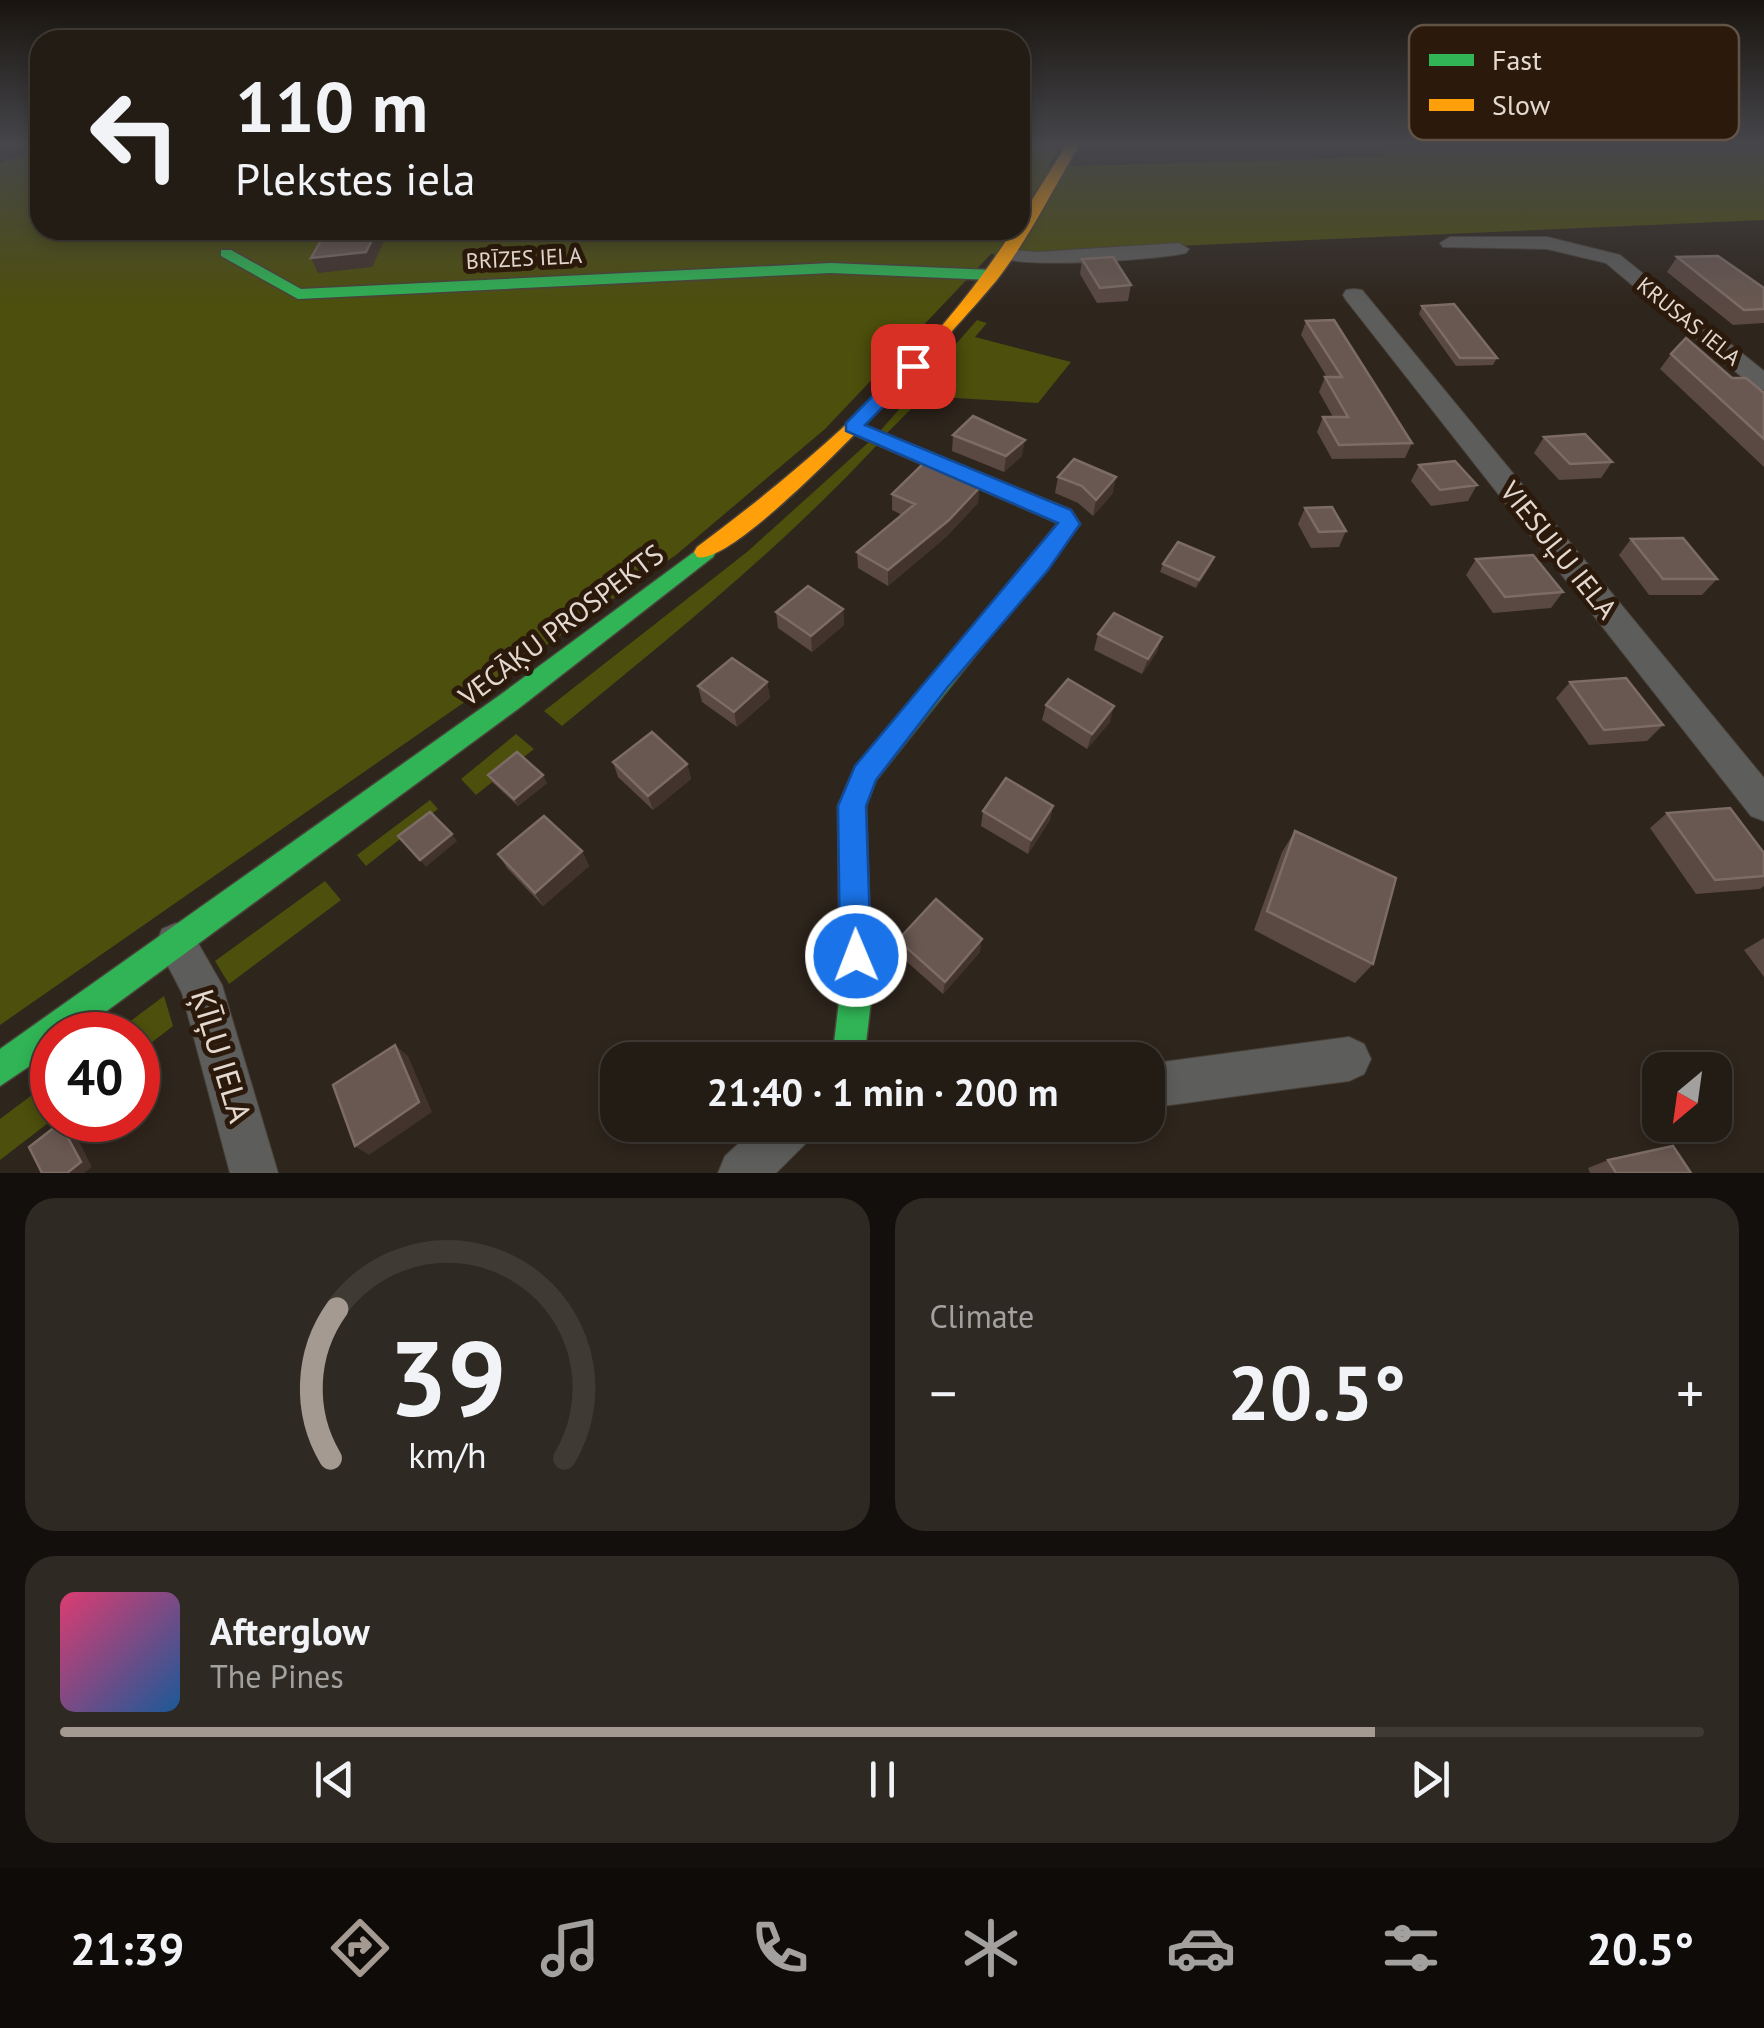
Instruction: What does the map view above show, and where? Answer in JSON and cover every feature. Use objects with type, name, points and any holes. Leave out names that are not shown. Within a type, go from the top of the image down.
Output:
[{"type":"street","name":"VECĀĶU PROSPEKTS","points":[[0,1068],[691,566],[771,502],[888,394],[992,275],[1015,240]]},
{"type":"street","name":"KRUSAS IELA","points":[[1450,243],[1547,243],[1613,259],[1764,384]]},
{"type":"street","points":[[1006,255],[1038,258],[1180,250]]},
{"type":"street","name":"BRĪZES IELA","points":[[226,254],[298,294],[831,268],[992,275]]},
{"type":"street","name":"VIESUĻU IELA","points":[[1354,296],[1764,805]]},
{"type":"street","points":[[850,1042],[856,993],[852,806],[865,774],[938,680],[1070,524],[1064,515],[853,427]]},
{"type":"street","name":"ĶĪĻU IELA","points":[[176,943],[202,985],[254,1173]]},
{"type":"street","points":[[1165,1084],[1349,1059]]},
{"type":"street","points":[[742,1173],[774,1142]]},
{"type":"shaded area","points":[[0,199],[30,199],[30,240],[1030,240],[1030,199],[1764,199],[1764,220],[991,254],[825,429],[676,555],[0,1025]]},
{"type":"shaded area","points":[[977,320],[987,323],[975,337],[1071,362],[1038,403],[924,396],[887,433],[881,430]]},
{"type":"shaded area","points":[[869,442],[877,445],[803,520],[644,659],[562,726],[544,711],[747,552]]},
{"type":"shaded area","points":[[516,734],[534,749],[476,795],[461,779]]},
{"type":"shaded area","points":[[430,800],[438,809],[366,866],[357,855]]},
{"type":"shaded area","points":[[325,881],[341,900],[229,984],[215,961]]},
{"type":"shaded area","points":[[164,996],[173,1026],[160,1036],[160,1012],[143,1012]]},
{"type":"shaded area","points":[[30,1096],[30,1137],[0,1160],[0,1119]]},
{"type":"building","points":[[321,240],[372,240],[366,252],[311,258]]},
{"type":"building","points":[[1718,256],[1764,288],[1764,309],[1744,310],[1677,257]]},
{"type":"building","points":[[1113,257],[1131,285],[1100,288],[1082,259]]},
{"type":"building","points":[[1454,304],[1497,358],[1460,358],[1422,306]]},
{"type":"building","points":[[1334,320],[1412,443],[1339,445],[1323,417],[1348,417],[1325,377],[1342,377],[1306,321]]},
{"type":"building","points":[[1686,338],[1732,378],[1746,378],[1764,393],[1764,439],[1671,354]]},
{"type":"building","points":[[973,416],[1025,440],[1006,456],[953,435]]},
{"type":"building","points":[[1585,434],[1612,462],[1570,464],[1544,437]]},
{"type":"building","points":[[928,459],[980,481],[975,485],[980,487],[949,520],[888,570],[857,552],[915,504],[892,494]]},
{"type":"building","points":[[1074,459],[1116,477],[1096,500],[1082,486],[1058,477]]},
{"type":"building","points":[[1455,461],[1477,485],[1440,490],[1419,465]]},
{"type":"building","points":[[1332,507],[1346,531],[1319,532],[1305,508]]},
{"type":"building","points":[[1683,538],[1717,579],[1663,579],[1631,539]]},
{"type":"building","points":[[1178,542],[1214,557],[1199,580],[1163,564]]},
{"type":"building","points":[[1533,555],[1563,592],[1505,597],[1476,559]]},
{"type":"building","points":[[808,586],[843,609],[811,636],[776,612]]},
{"type":"building","points":[[1114,613],[1162,637],[1148,659],[1098,634]]},
{"type":"building","points":[[732,658],[767,682],[734,712],[698,686]]},
{"type":"building","points":[[1626,678],[1663,725],[1604,730],[1570,682]]},
{"type":"building","points":[[1068,679],[1114,706],[1092,734],[1046,705]]},
{"type":"building","points":[[652,732],[687,764],[648,796],[613,762]]},
{"type":"building","points":[[517,752],[543,775],[514,799],[488,775]]},
{"type":"building","points":[[1006,778],[1053,806],[1031,840],[983,811]]},
{"type":"building","points":[[1730,808],[1764,853],[1764,876],[1715,880],[1667,813]]},
{"type":"building","points":[[430,812],[452,834],[420,860],[398,836]]},
{"type":"building","points":[[544,816],[582,851],[535,893],[498,854]]},
{"type":"building","points":[[1295,831],[1396,878],[1373,964],[1267,911]]},
{"type":"building","points":[[936,899],[982,939],[945,982],[898,940]]},
{"type":"building","points":[[395,1045],[419,1102],[355,1146],[333,1085]]},
{"type":"building","points":[[35,1142],[70,1142],[81,1162],[67,1173],[42,1173],[29,1147]]},
{"type":"building","points":[[1673,1146],[1691,1173],[1616,1173],[1608,1160]]},
{"type":"traffic: fast","points":[[226,253],[298,294],[831,268],[992,275]]},
{"type":"traffic: fast","points":[[850,1042],[856,993],[852,806],[865,774],[1069,524],[1064,515],[853,427]]},
{"type":"traffic: fast","points":[[0,1069],[509,702],[705,552]]},
{"type":"traffic: slow","points":[[1030,214],[1040,199]]},
{"type":"traffic: slow","points":[[705,552],[771,502],[888,393],[992,275],[1014,240]]},
{"type":"route","points":[[856,956],[852,806],[865,774],[938,680],[1070,524],[1064,515],[853,427],[913,366]]}]
